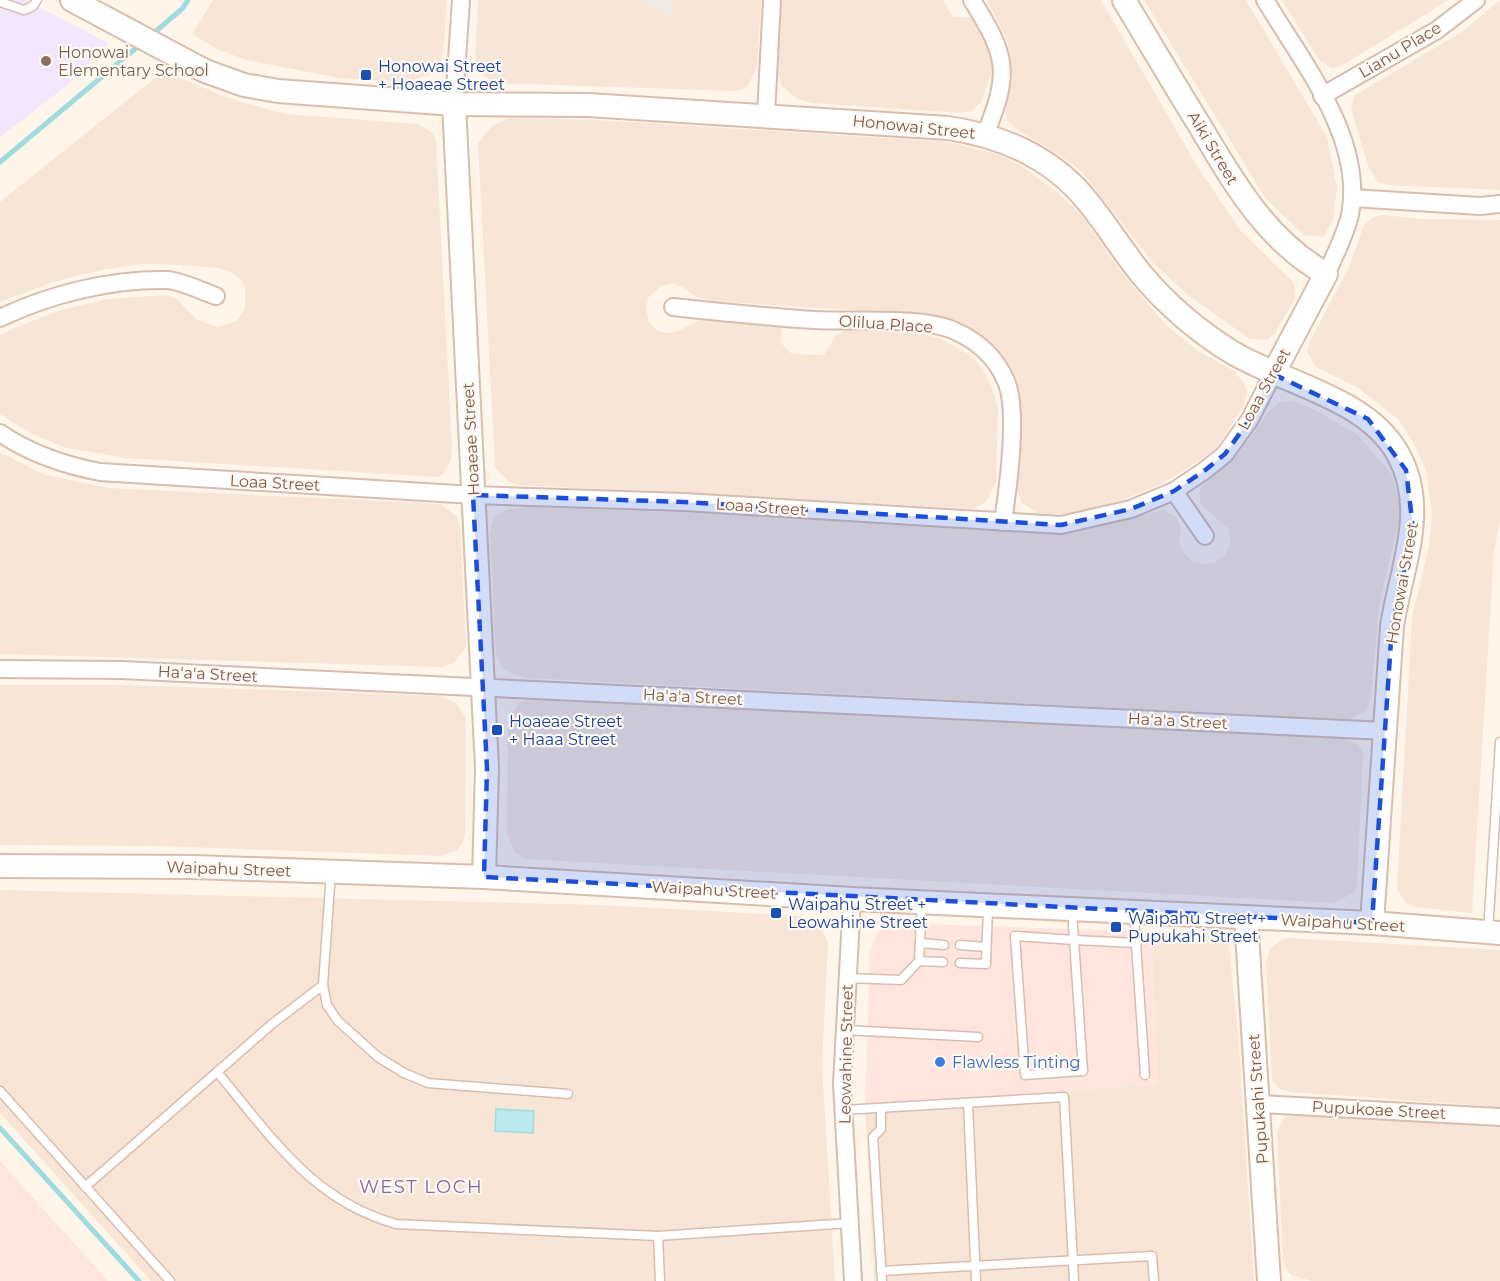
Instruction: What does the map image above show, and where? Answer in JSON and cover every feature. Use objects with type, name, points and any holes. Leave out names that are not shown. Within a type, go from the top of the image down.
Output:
[{"type":"street","name":"Honowai Street","points":[[72,0],[174,56],[205,71],[244,85],[278,91],[454,104],[588,105],[948,128],[985,135],[1017,147],[1065,178],[1088,201],[1143,276],[1199,329],[1234,353],[1273,374],[1332,399],[1368,419],[1397,452],[1406,470],[1412,490],[1413,528],[1399,583],[1392,626],[1372,923]]},
{"type":"street","name":"Hoaeae Street","points":[[461,0],[454,104],[487,769],[484,878]]},
{"type":"street","points":[[766,115],[772,0]]},
{"type":"street","points":[[972,0],[994,36],[1002,55],[1002,81],[985,135]]},
{"type":"street","name":"Aiki Street","points":[[1124,0],[1241,194],[1282,242],[1305,262],[1326,274]]},
{"type":"street","name":"Loaa Street","points":[[0,433],[49,460],[100,472],[473,495],[684,502],[1061,525],[1131,509],[1174,491],[1225,454],[1250,420],[1341,241],[1352,198],[1352,167],[1341,130],[1265,0]]},
{"type":"street","name":"Lianu Place","points":[[1322,96],[1437,30],[1476,0]]},
{"type":"street","points":[[1352,198],[1480,206],[1500,204]]},
{"type":"street","points":[[0,318],[59,295],[99,286],[169,280],[216,296]]},
{"type":"street","name":"Olilua Place","points":[[673,307],[813,320],[927,324],[953,330],[978,344],[1002,373],[1012,406],[1003,522]]},
{"type":"street","points":[[1174,491],[1205,536]]},
{"type":"street","name":"Ha'a'a Street","points":[[0,669],[121,670],[483,686],[1386,731]]},
{"type":"street","name":"Waipahu Street","points":[[0,866],[194,867],[484,878],[922,902],[1372,923],[1494,933]]},
{"type":"street","name":"Leowahine Street","points":[[852,898],[843,1110],[853,1281]]},
{"type":"street","name":"Pupukahi Street","points":[[1246,918],[1269,1281]]},
{"type":"street","name":"Pupukoae Street","points":[[1258,1104],[1500,1117]]},
{"type":"lane","points":[[0,2],[24,10],[33,6],[37,0]]},
{"type":"lane","points":[[1494,933],[1500,742]]},
{"type":"lane","points":[[330,872],[323,985],[327,1005],[338,1021],[378,1057],[404,1073],[428,1083],[567,1094]]},
{"type":"lane","points":[[848,978],[901,980],[920,961],[922,902]]},
{"type":"lane","points":[[960,963],[986,964],[988,905]]},
{"type":"lane","points":[[1072,909],[1074,940],[1083,1071],[1025,1075],[1015,936],[1074,940],[1137,943]]},
{"type":"lane","points":[[1134,912],[1145,1075]]},
{"type":"lane","points":[[920,944],[944,945]]},
{"type":"lane","points":[[960,945],[986,947]]},
{"type":"lane","points":[[920,961],[943,962]]},
{"type":"lane","points":[[85,1187],[272,1024],[323,985]]},
{"type":"lane","points":[[845,1030],[978,1037]]},
{"type":"lane","points":[[217,1072],[291,1159],[314,1182],[348,1207],[396,1224],[658,1236],[850,1223]]},
{"type":"lane","points":[[0,1091],[170,1281]]},
{"type":"lane","points":[[843,1110],[1064,1097],[1074,1281]]},
{"type":"lane","points":[[968,1103],[976,1281]]},
{"type":"lane","points":[[880,1109],[881,1129],[873,1137],[882,1281]]},
{"type":"lane","points":[[658,1236],[660,1281]]},
{"type":"lane","points":[[881,1270],[1152,1256],[1154,1281]]},
{"type":"highlighted area","points":[[1273,374],[1368,419],[1406,470],[1413,528],[1392,626],[1372,923],[484,877],[487,769],[473,495],[684,502],[1061,525],[1131,509],[1174,491],[1204,471],[1225,454],[1250,419]]},
{"type":"shaded area","name":"Honowai Elementary School","points":[[0,0],[26,0],[108,43],[75,79],[0,137]]},
{"type":"shaded area","points":[[213,0],[447,0],[443,56],[435,73],[407,82],[339,78],[246,60],[217,49],[192,34]]},
{"type":"shaded area","points":[[478,0],[634,0],[673,16],[673,0],[761,0],[757,67],[747,87],[737,91],[495,83],[478,72],[475,61]]},
{"type":"shaded area","points":[[634,0],[673,0],[673,16]]},
{"type":"shaded area","points":[[781,0],[943,0],[953,17],[971,17],[979,24],[988,44],[992,70],[981,103],[972,111],[961,113],[812,103],[797,99],[781,85],[778,72]]},
{"type":"shaded area","points":[[987,0],[1101,0],[1197,166],[1240,230],[1294,283],[1295,299],[1275,333],[1267,340],[1250,339],[1188,295],[1154,264],[1082,172],[1061,156],[1019,131],[1007,120],[1005,110],[1012,76],[1011,57],[1006,38]]},
{"type":"shaded area","points":[[1144,0],[1246,0],[1327,137],[1337,188],[1333,221],[1323,237],[1304,235],[1266,199]]},
{"type":"shaded area","points":[[1282,0],[1449,0],[1341,66],[1332,68],[1319,60]]},
{"type":"shaded area","points":[[1500,0],[1500,190],[1388,185],[1378,182],[1368,166],[1351,108],[1355,95],[1462,32]]},
{"type":"shaded area","points":[[164,71],[231,99],[285,114],[418,124],[433,133],[436,141],[452,447],[451,460],[443,474],[437,477],[127,458],[66,448],[30,433],[0,414],[0,335],[17,327],[61,310],[108,299],[165,295],[177,299],[197,320],[218,327],[236,321],[245,309],[245,289],[242,280],[234,274],[219,268],[181,265],[139,264],[92,272],[53,282],[0,302],[0,202]]},
{"type":"shaded area","points":[[509,118],[597,120],[948,142],[1000,155],[1023,167],[1059,194],[1083,217],[1121,272],[1166,325],[1197,350],[1234,371],[1244,383],[1247,392],[1244,405],[1217,447],[1160,485],[1115,503],[1060,516],[1037,513],[1022,503],[1017,490],[1020,416],[992,347],[972,329],[948,319],[928,315],[712,301],[697,297],[682,287],[672,284],[661,286],[648,298],[646,309],[649,322],[658,331],[668,333],[678,331],[700,320],[773,324],[782,329],[781,343],[792,354],[824,355],[836,335],[847,330],[911,333],[939,338],[972,356],[983,369],[998,408],[996,482],[986,502],[973,509],[520,485],[509,482],[495,467],[478,143],[492,126]]},
{"type":"shaded area","points":[[1383,215],[1423,219],[1500,220],[1500,522],[1494,551],[1472,913],[1415,907],[1406,903],[1397,889],[1412,617],[1429,546],[1432,515],[1426,470],[1413,442],[1398,419],[1358,388],[1316,367],[1307,351],[1349,267],[1364,225],[1374,217]]},
{"type":"shaded area","points":[[1293,401],[1311,408],[1357,434],[1392,475],[1399,500],[1399,521],[1379,605],[1371,698],[1366,710],[1349,720],[527,678],[512,674],[502,667],[496,654],[490,533],[492,522],[498,514],[508,509],[529,507],[695,513],[1054,533],[1078,531],[1164,510],[1176,517],[1181,528],[1179,543],[1184,553],[1193,562],[1203,564],[1216,562],[1226,554],[1231,542],[1229,529],[1201,505],[1199,495],[1201,487],[1235,458],[1270,410],[1280,402]]},
{"type":"shaded area","points":[[0,452],[42,474],[109,488],[441,504],[457,517],[460,529],[466,647],[454,663],[442,667],[0,654]]},
{"type":"shaded area","points":[[0,685],[127,685],[440,696],[456,703],[466,718],[465,835],[462,844],[457,850],[440,856],[157,846],[0,845]]},
{"type":"shaded area","points":[[532,697],[1345,739],[1358,745],[1363,752],[1357,885],[1353,893],[1334,903],[526,859],[515,853],[507,834],[508,718],[520,702]]},
{"type":"shaded area","points":[[0,890],[602,905],[799,916],[811,920],[821,928],[828,943],[822,1066],[835,1281],[151,1281],[0,1113]]},
{"type":"shaded area","points":[[895,923],[1151,932],[1158,1084],[865,1105],[870,951],[877,933],[886,925]]},
{"type":"shaded area","points":[[1151,932],[1215,933],[1223,936],[1229,944],[1239,1047],[1254,1281],[874,1281],[865,1105],[1158,1084]]},
{"type":"shaded area","points":[[1282,939],[1500,950],[1500,1107],[1290,1092],[1280,1089],[1272,1080],[1266,963],[1270,949]]},
{"type":"shaded area","points":[[1299,1113],[1500,1126],[1500,1281],[1312,1281],[1291,1275],[1283,1260],[1277,1133],[1284,1118]]},
{"type":"shaded area","points":[[0,1161],[108,1281],[0,1281]]},
{"type":"water","points":[[496,1109],[534,1111],[533,1133],[495,1131]]},
{"type":"waterway","points":[[150,36],[182,9],[188,0]]},
{"type":"waterway","points":[[0,162],[141,44]]},
{"type":"waterway","points":[[0,1128],[139,1281]]},
{"type":"place","name":"Honowai Elementary School","points":[[46,61]]},
{"type":"place","name":"Honowai Street + Hoaeae Street","points":[[366,75]]},
{"type":"place","name":"Hoaeae Street + Haaa Street","points":[[497,730]]},
{"type":"place","name":"Waipahu Street + Leowahine Street","points":[[776,913]]},
{"type":"place","name":"Waipahu Street + Pupukahi Street","points":[[1116,927]]},
{"type":"place","name":"Flawless Tinting","points":[[940,1062]]},
{"type":"district","name":"WEST LOCH","points":[[421,1187]]}]
